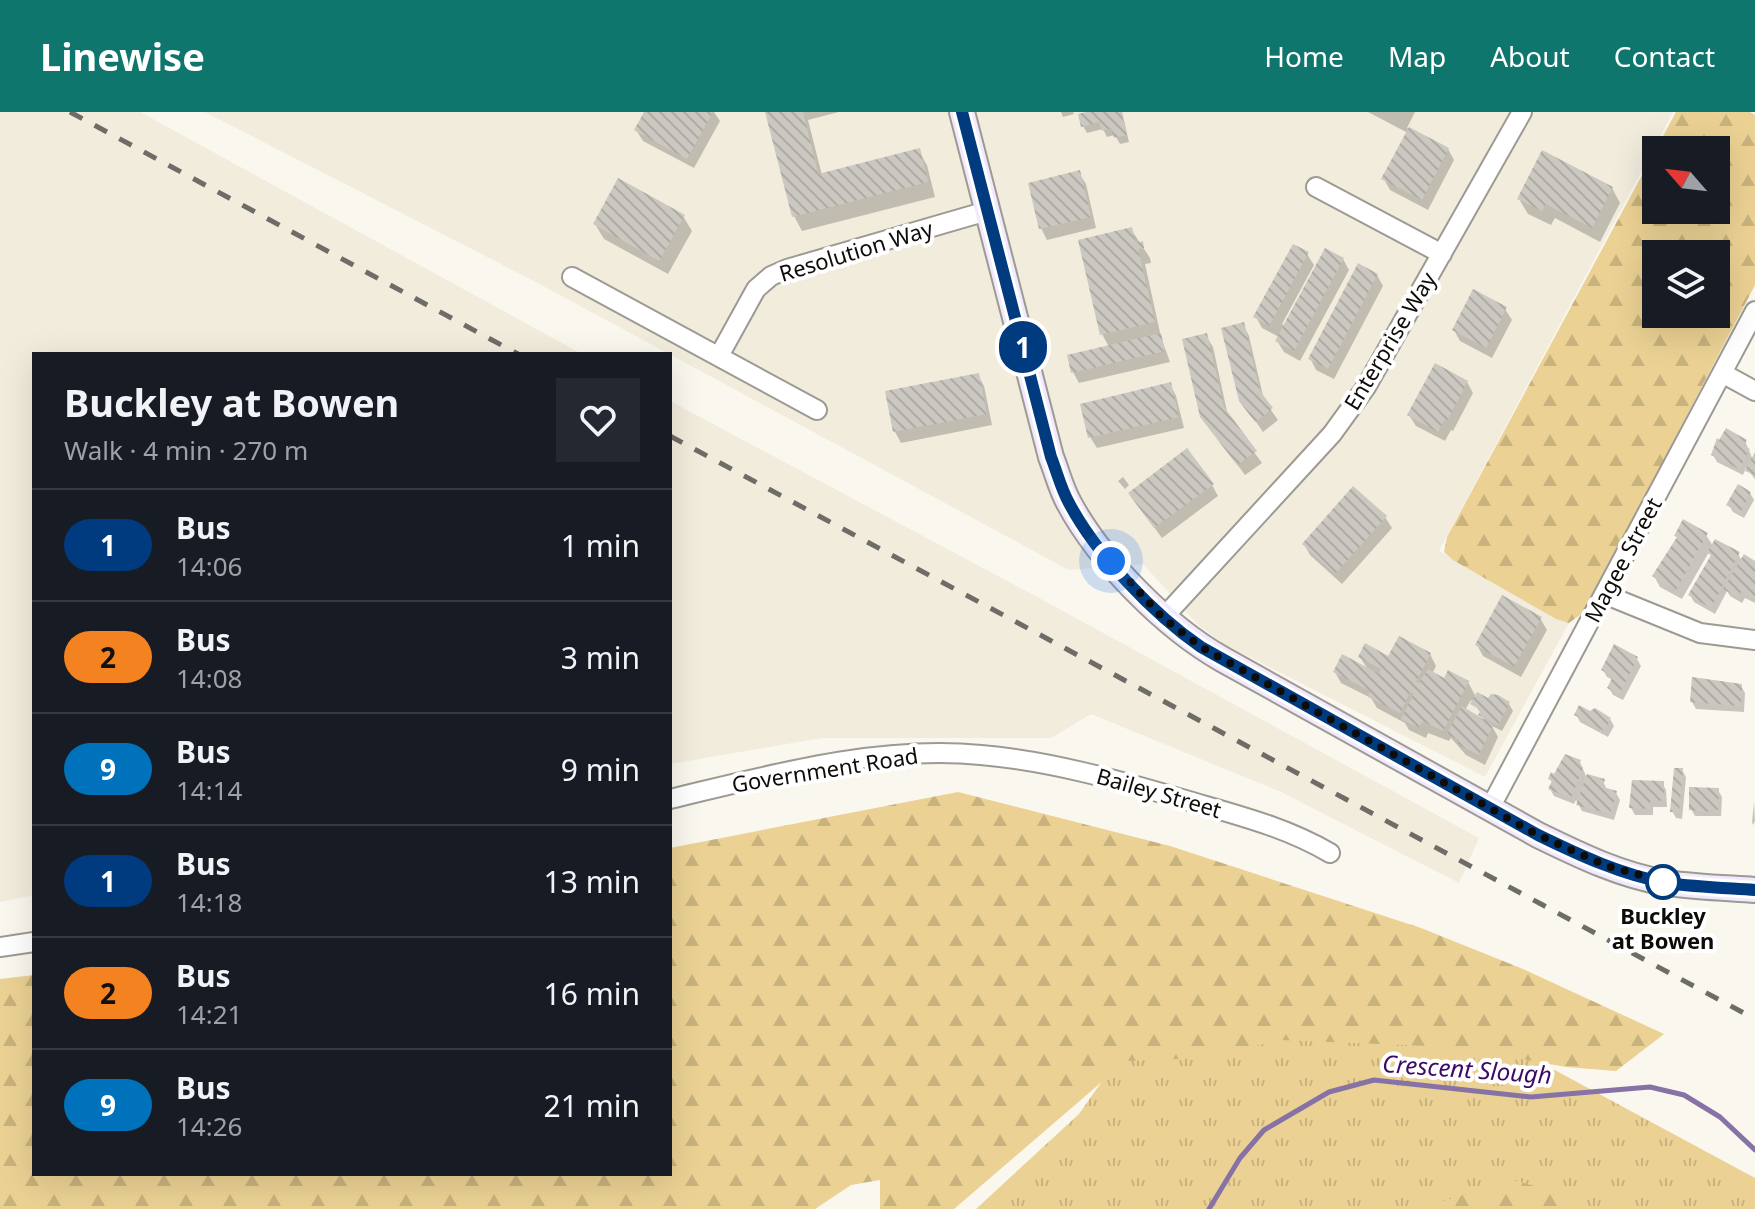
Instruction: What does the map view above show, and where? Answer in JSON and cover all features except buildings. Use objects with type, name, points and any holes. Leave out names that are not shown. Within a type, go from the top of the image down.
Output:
[{"type":"street","points":[[962,112],[1051,457],[1068,501],[1093,542],[1163,618],[1201,647],[1560,846],[1629,873],[1666,882],[1755,890]]},
{"type":"street","name":"Enterprise Way","points":[[1163,618],[1332,434],[1366,387],[1522,112]]},
{"type":"street","points":[[1316,187],[1442,254]]},
{"type":"street","name":"Resolution Way","points":[[719,356],[756,289],[771,276],[987,211]]},
{"type":"street","points":[[572,277],[817,410]]},
{"type":"street","name":"Magee Street","points":[[1490,808],[1755,311]]},
{"type":"street","points":[[1722,373],[1755,391]]},
{"type":"street","points":[[1604,594],[1700,633],[1755,640]]},
{"type":"street","name":"Government Road","points":[[672,799],[779,773],[866,759],[923,753],[981,755]]},
{"type":"street","name":"Bailey Street","points":[[981,755],[1099,774],[1273,826],[1330,853]]},
{"type":"street","points":[[0,947],[32,942]]},
{"type":"shaded area","points":[[0,112],[140,112],[578,352],[32,352],[32,895],[0,902]]},
{"type":"shaded area","points":[[205,112],[1673,112],[1660,136],[1642,136],[1642,170],[1439,551],[1570,621],[1485,777],[1224,644],[1198,625],[1143,564],[1069,570],[672,356],[672,352],[665,352]]},
{"type":"shaded area","points":[[672,402],[1479,838],[1459,883],[1281,792],[1091,714],[1051,738],[822,738],[672,764]]},
{"type":"green space","points":[[1676,112],[1750,112],[1755,115],[1755,285],[1584,612],[1569,623],[1556,619],[1444,552],[1447,537],[1642,175],[1642,224],[1730,224],[1730,136],[1663,136]]},
{"type":"green space","points":[[958,792],[1170,846],[1421,928],[1523,969],[1664,1034],[1616,1071],[1566,1067],[1428,1046],[1280,1040],[1205,1058],[1126,1061],[954,1209],[880,1209],[880,1180],[851,1185],[815,1209],[0,1209],[0,979],[32,975],[32,1176],[672,1176],[672,848]]},
{"type":"green space","points":[[1456,1017],[1755,1178],[1755,1209],[976,1209],[1079,1114],[1122,1053]]},
{"type":"green space","points":[[1513,1180],[1566,1195],[1563,1207],[1567,1209],[1416,1209]]},
{"type":"waterway","name":"Crescent Slough","points":[[1209,1209],[1240,1158],[1264,1130],[1329,1092],[1374,1080],[1531,1097],[1650,1087],[1684,1095],[1720,1117],[1755,1150]]},
{"type":"railway","points":[[70,112],[514,352]]},
{"type":"railway","points":[[672,437],[1755,1019]]},
{"type":"bus line","name":"1","points":[[962,112],[1051,457],[1068,501],[1093,542],[1163,618],[1201,647],[1538,835],[1584,857],[1666,882],[1755,890]]},
{"type":"place","name":"Buckley at Bowen","points":[[1663,882]]},
{"type":"route","points":[[1111,561],[1163,618],[1201,647],[1538,835],[1607,866],[1666,882],[1663,882]]}]
